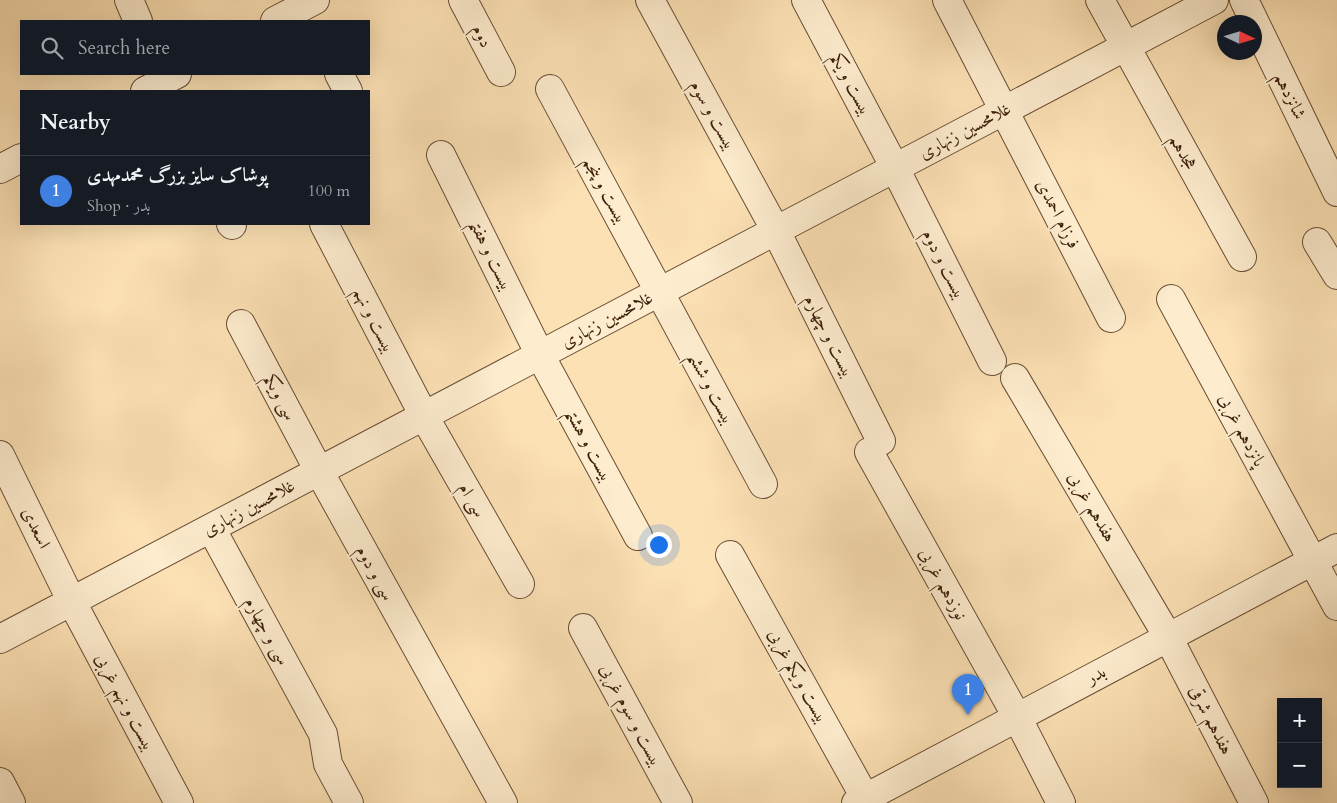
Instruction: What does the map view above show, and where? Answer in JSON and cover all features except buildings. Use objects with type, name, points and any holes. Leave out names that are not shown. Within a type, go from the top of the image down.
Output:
[{"type":"street","points":[[129,0],[138,20]]},
{"type":"street","name":"دوم","points":[[464,0],[502,72]]},
{"type":"street","name":"بیست و سوم","points":[[650,0],[776,231]]},
{"type":"street","name":"بیست و یکم","points":[[806,0],[895,168]]},
{"type":"street","name":"فرزام احمدی","points":[[947,0],[1111,318]]},
{"type":"street","name":"هجدهم","points":[[1100,0],[1242,257]]},
{"type":"street","name":"غلامحسین زنهاری","points":[[0,639],[1214,0]]},
{"type":"street","name":"شانزدهم","points":[[1244,0],[1337,192]]},
{"type":"street","points":[[277,20],[307,7]]},
{"type":"street","points":[[340,75],[347,90]]},
{"type":"street","name":"بیست و پنجم","points":[[550,89],[660,292]]},
{"type":"street","name":"بیست و هفتم","points":[[441,155],[540,355]]},
{"type":"street","name":"بیست و دوم","points":[[895,168],[992,361]]},
{"type":"street","name":"بیست و نهم","points":[[325,225],[424,416]]},
{"type":"street","name":"بیست و چهارم","points":[[776,231],[875,447]]},
{"type":"street","points":[[1317,242],[1337,275]]},
{"type":"street","name":"بیست و ششم","points":[[660,292],[763,484]]},
{"type":"street","name":"پانزدهم غربی","points":[[1171,299],[1337,606]]},
{"type":"street","name":"سی ویکم","points":[[241,324],[319,471]]},
{"type":"street","name":"بیست و هشتم","points":[[540,355],[638,536]]},
{"type":"street","name":"هفدهم غربی","points":[[1015,378],[1168,637]]},
{"type":"street","name":"سی ام","points":[[424,416],[520,584]]},
{"type":"street","name":"نوزدهم غربی","points":[[875,447],[1061,803]]},
{"type":"street","name":"اسعدی","points":[[0,455],[72,602]]},
{"type":"street","name":"سی و دوم","points":[[319,471],[504,803]]},
{"type":"street","name":"سی و چهارم","points":[[211,528],[324,734],[328,764],[349,803]]},
{"type":"street","name":"بدر","points":[[863,801],[1017,717],[1337,548]]},
{"type":"street","name":"بیست و یکم غربی","points":[[730,555],[863,801]]},
{"type":"street","name":"بیست و نهم غربی","points":[[72,602],[179,803]]},
{"type":"street","name":"بیست و سوم غربی","points":[[583,628],[678,803]]},
{"type":"street","name":"هفدهم شرقی","points":[[1168,637],[1254,803]]},
{"type":"street","points":[[0,782],[11,803]]},
{"type":"place","name":"پوشاک سایز بزرگ محمدمهدی","points":[[968,715]]}]
